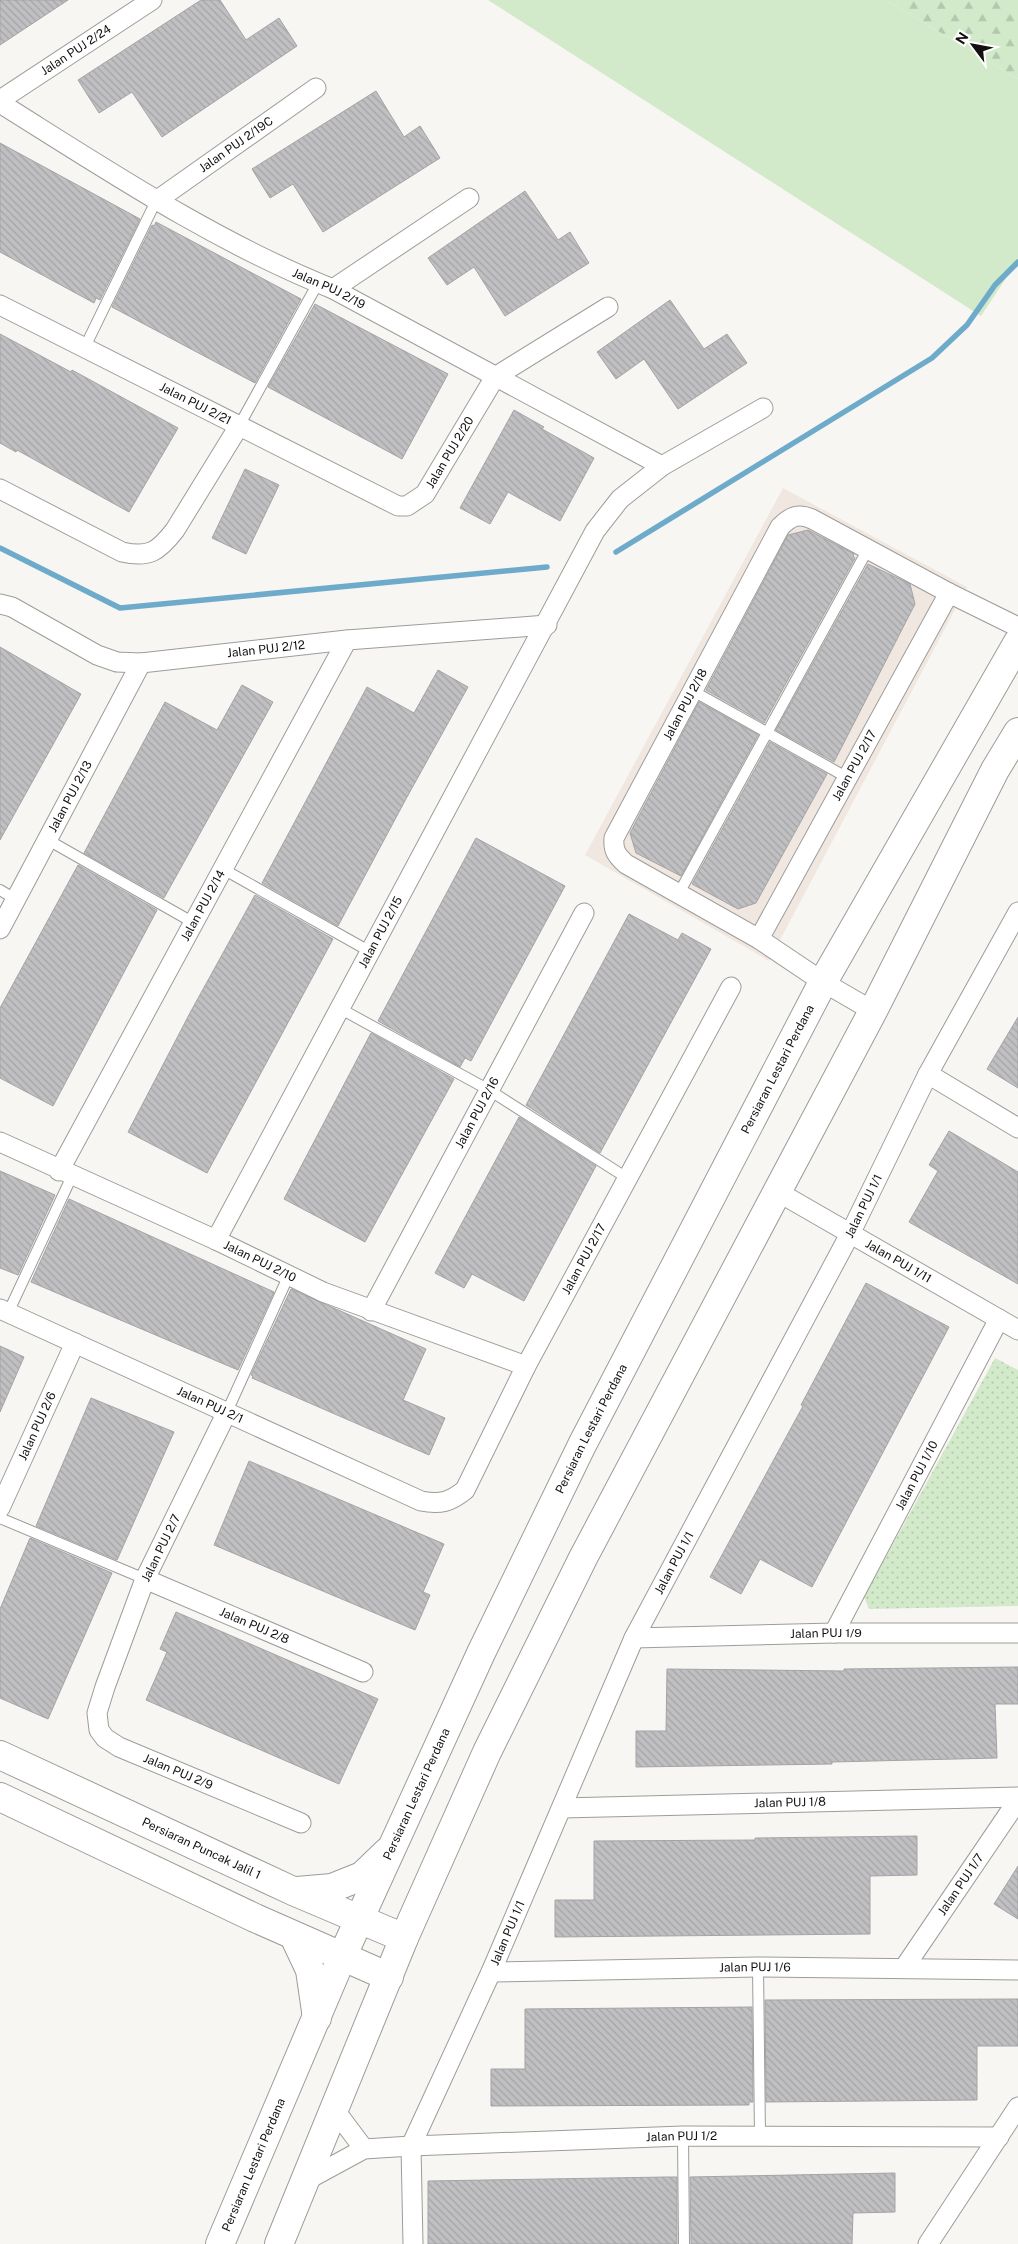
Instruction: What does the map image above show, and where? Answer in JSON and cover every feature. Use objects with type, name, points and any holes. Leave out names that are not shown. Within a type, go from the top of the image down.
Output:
[{"type":"main road","name":"Persiaran Lestari Perdana","points":[[220,2244],[342,1957],[395,1845],[481,1653],[582,1445],[823,982],[1018,642]]},
{"type":"main road","points":[[279,2244],[404,1938],[487,1752],[566,1594],[873,1011],[995,770],[1018,732]]},
{"type":"main road","name":"Persiaran Puncak Jalil 1","points":[[0,1756],[293,1891],[404,1938]]},
{"type":"main road","points":[[0,1797],[294,1936],[388,1977]]},
{"type":"main road","points":[[293,1891],[332,1888],[362,1876],[395,1845]]},
{"type":"main road","points":[[294,1936],[310,1970],[317,2018]]},
{"type":"street","name":"Jalan PUJ 2/24","points":[[0,101],[152,0]]},
{"type":"street","name":"Jalan PUJ 2/19C","points":[[156,201],[316,88]]},
{"type":"street","name":"Jalan PUJ 2/19","points":[[0,101],[156,201],[290,271],[325,286],[662,466]]},
{"type":"street","points":[[325,286],[469,198]]},
{"type":"street","name":"Jalan PUJ 2/21","points":[[0,305],[390,503]]},
{"type":"street","points":[[495,377],[608,306]]},
{"type":"street","name":"Jalan PUJ 2/20","points":[[390,503],[407,506],[425,494],[495,377]]},
{"type":"street","points":[[547,625],[595,531],[620,500],[662,466],[762,408]]},
{"type":"street","points":[[0,489],[122,552],[138,556],[153,553],[165,544],[175,530],[239,426]]},
{"type":"street","name":"Jalan PUJ 2/18","points":[[873,1011],[823,982],[759,938],[678,894],[622,860],[613,848],[614,838],[780,527],[787,519],[795,515],[803,515],[949,593],[1018,627]]},
{"type":"street","name":"Jalan PUJ 2/17","points":[[759,938],[949,593]]},
{"type":"street","name":"Jalan PUJ 2/12","points":[[0,604],[12,607],[97,655],[118,662],[140,663],[347,640],[547,625]]},
{"type":"street","name":"Jalan PUJ 2/15","points":[[216,1240],[369,951],[547,625]]},
{"type":"street","name":"Jalan PUJ 2/14","points":[[66,1173],[194,923],[347,640]]},
{"type":"street","name":"Jalan PUJ 2/13","points":[[0,929],[8,895],[48,840],[140,663]]},
{"type":"street","name":"Jalan PUJ 2/16","points":[[371,1311],[584,913]]},
{"type":"street","name":"Jalan PUJ 1/1","points":[[414,2244],[411,2146],[491,1972],[634,1638],[850,1234],[928,1074],[1015,923]]},
{"type":"street","name":"Jalan PUJ 2/17","points":[[421,1501],[436,1504],[452,1501],[465,1490],[526,1366],[730,987]]},
{"type":"street","points":[[928,1074],[1018,1128]]},
{"type":"street","name":"Jalan PUJ 2/10","points":[[0,1142],[216,1240],[288,1277],[371,1311],[526,1366]]},
{"type":"street","name":"Jalan PUJ 1/11","points":[[778,1192],[1018,1330]]},
{"type":"street","name":"Jalan PUJ 2/1","points":[[4,1311],[226,1414],[421,1501]]},
{"type":"street","name":"Jalan PUJ 1/10","points":[[834,1633],[999,1319]]},
{"type":"street","name":"Jalan PUJ 2/6","points":[[0,1508],[76,1343]]},
{"type":"street","name":"Jalan PUJ 2/7","points":[[105,1687],[145,1579],[226,1414]]},
{"type":"street","name":"Jalan PUJ 2/8","points":[[145,1579],[363,1672]]},
{"type":"street","name":"Jalan PUJ 1/9","points":[[634,1638],[834,1633],[1018,1633]]},
{"type":"street","name":"Jalan PUJ 2/9","points":[[105,1687],[97,1713],[99,1730],[105,1738],[119,1748],[301,1823]]},
{"type":"street","name":"Jalan PUJ 1/8","points":[[562,1808],[1018,1798]]},
{"type":"street","name":"Jalan PUJ 1/7","points":[[904,1968],[1018,1798]]},
{"type":"street","name":"Jalan PUJ 1/6","points":[[491,1972],[758,1967],[1018,1970]]},
{"type":"street","points":[[928,2244],[1018,2107]]},
{"type":"street","points":[[334,2109],[364,2149]]},
{"type":"street","name":"Jalan PUJ 1/2","points":[[306,2181],[364,2149],[411,2146],[683,2136],[999,2137]]},
{"type":"lane","points":[[84,349],[156,201]]},
{"type":"lane","points":[[239,426],[325,286]]},
{"type":"lane","points":[[678,894],[868,549]]},
{"type":"lane","points":[[693,691],[848,778]]},
{"type":"lane","points":[[48,840],[194,923]]},
{"type":"lane","points":[[223,869],[369,951]]},
{"type":"lane","points":[[339,1008],[489,1090],[627,1178]]},
{"type":"lane","points":[[4,1311],[66,1173]]},
{"type":"lane","points":[[226,1414],[288,1277]]},
{"type":"lane","points":[[0,1518],[145,1579]]},
{"type":"lane","points":[[758,1967],[760,2135]]},
{"type":"lane","points":[[683,2136],[684,2244]]},
{"type":"shaded area","points":[[783,488],[967,587],[769,961],[585,855]]},
{"type":"green space","points":[[488,0],[886,0],[1018,79],[1018,260],[981,316]]},
{"type":"green space","points":[[886,0],[1018,0],[1018,79]]},
{"type":"green space","points":[[995,1358],[1018,1370],[1018,1606],[869,1609],[864,1597]]},
{"type":"building","points":[[0,0],[68,0],[0,45]]},
{"type":"building","points":[[201,0],[220,0],[246,40],[279,18],[297,46],[162,137],[132,92],[99,113],[78,80]]},
{"type":"building","points":[[376,91],[404,137],[420,126],[440,158],[323,232],[293,184],[270,198],[252,169]]},
{"type":"building","points":[[0,143],[140,219],[100,300],[96,298],[94,303],[0,252]]},
{"type":"building","points":[[525,191],[558,240],[570,232],[589,263],[505,316],[474,267],[447,285],[428,258]]},
{"type":"building","points":[[156,222],[301,299],[255,383],[112,307],[152,225],[154,226]]},
{"type":"building","points":[[670,300],[704,349],[727,334],[747,363],[678,409],[644,359],[616,379],[597,352]]},
{"type":"building","points":[[315,304],[448,374],[402,459],[268,387]]},
{"type":"building","points":[[0,334],[71,372],[72,370],[178,428],[129,512],[17,450],[16,452],[0,443]]},
{"type":"building","points":[[514,410],[544,427],[542,429],[594,458],[560,521],[508,492],[490,524],[460,508]]},
{"type":"building","points":[[245,469],[279,485],[246,554],[212,538]]},
{"type":"building","points":[[808,530],[854,554],[855,558],[764,723],[706,690],[788,535]]},
{"type":"building","points":[[868,564],[910,584],[915,604],[834,762],[776,730]]},
{"type":"building","points":[[0,647],[81,694],[0,840]]},
{"type":"building","points":[[438,670],[468,687],[338,926],[262,883],[367,687],[414,713]]},
{"type":"building","points":[[242,685],[273,702],[164,898],[84,853],[165,702],[217,730]]},
{"type":"building","points":[[699,702],[758,735],[681,876],[636,853],[630,833]]},
{"type":"building","points":[[770,742],[827,774],[756,903],[738,909],[692,884]]},
{"type":"building","points":[[476,838],[565,886],[471,1061],[465,1058],[460,1067],[378,1021]]},
{"type":"building","points":[[78,865],[157,910],[53,1106],[0,1078],[0,1008]]},
{"type":"building","points":[[255,895],[333,939],[207,1173],[128,1132],[191,1011]]},
{"type":"building","points":[[629,914],[678,940],[682,933],[711,949],[600,1153],[526,1105]]},
{"type":"building","points":[[1018,1017],[1018,1088],[987,1069]]},
{"type":"building","points":[[371,1033],[454,1079],[365,1242],[284,1199]]},
{"type":"building","points":[[519,1117],[596,1166],[524,1301],[472,1274],[464,1288],[435,1273]]},
{"type":"building","points":[[949,1131],[1018,1172],[1018,1284],[909,1222],[938,1171],[929,1165]]},
{"type":"building","points":[[0,1171],[55,1195],[18,1275],[0,1268]]},
{"type":"building","points":[[69,1199],[274,1292],[238,1370],[31,1282]]},
{"type":"building","points":[[866,1283],[949,1327],[812,1587],[760,1559],[741,1594],[710,1577],[803,1406],[801,1405]]},
{"type":"building","points":[[291,1289],[426,1349],[403,1400],[445,1418],[429,1455],[252,1378],[253,1376],[251,1375]]},
{"type":"building","points":[[0,1346],[24,1357],[0,1412]]},
{"type":"building","points":[[91,1398],[174,1432],[117,1560],[36,1526]]},
{"type":"building","points":[[249,1461],[444,1544],[423,1592],[430,1595],[415,1630],[214,1545]]},
{"type":"building","points":[[30,1538],[112,1573],[48,1719],[0,1698],[0,1609]]},
{"type":"building","points":[[176,1612],[378,1699],[339,1784],[146,1700],[167,1652],[160,1649]]},
{"type":"building","points":[[1018,1667],[1018,1704],[995,1704],[997,1758],[832,1762],[832,1764],[636,1767],[636,1731],[666,1731],[667,1669],[844,1671],[844,1669]]},
{"type":"building","points":[[917,1836],[917,1875],[870,1876],[870,1934],[555,1937],[555,1900],[594,1900],[594,1841]]},
{"type":"building","points":[[1018,1866],[1018,1919],[994,1904]]},
{"type":"building","points":[[1018,1999],[1018,2046],[977,2046],[977,2100],[766,2102],[765,2000]]},
{"type":"building","points":[[752,2007],[753,2102],[749,2102],[749,2105],[491,2106],[491,2069],[525,2069],[525,2009]]},
{"type":"building","points":[[895,2173],[895,2212],[853,2213],[852,2244],[691,2244],[690,2177]]},
{"type":"building","points":[[677,2177],[677,2244],[428,2244],[428,2181]]},
{"type":"waterway","points":[[616,552],[932,358],[967,325],[995,285],[1018,262]]},
{"type":"waterway","points":[[0,548],[120,608],[547,567]]}]
